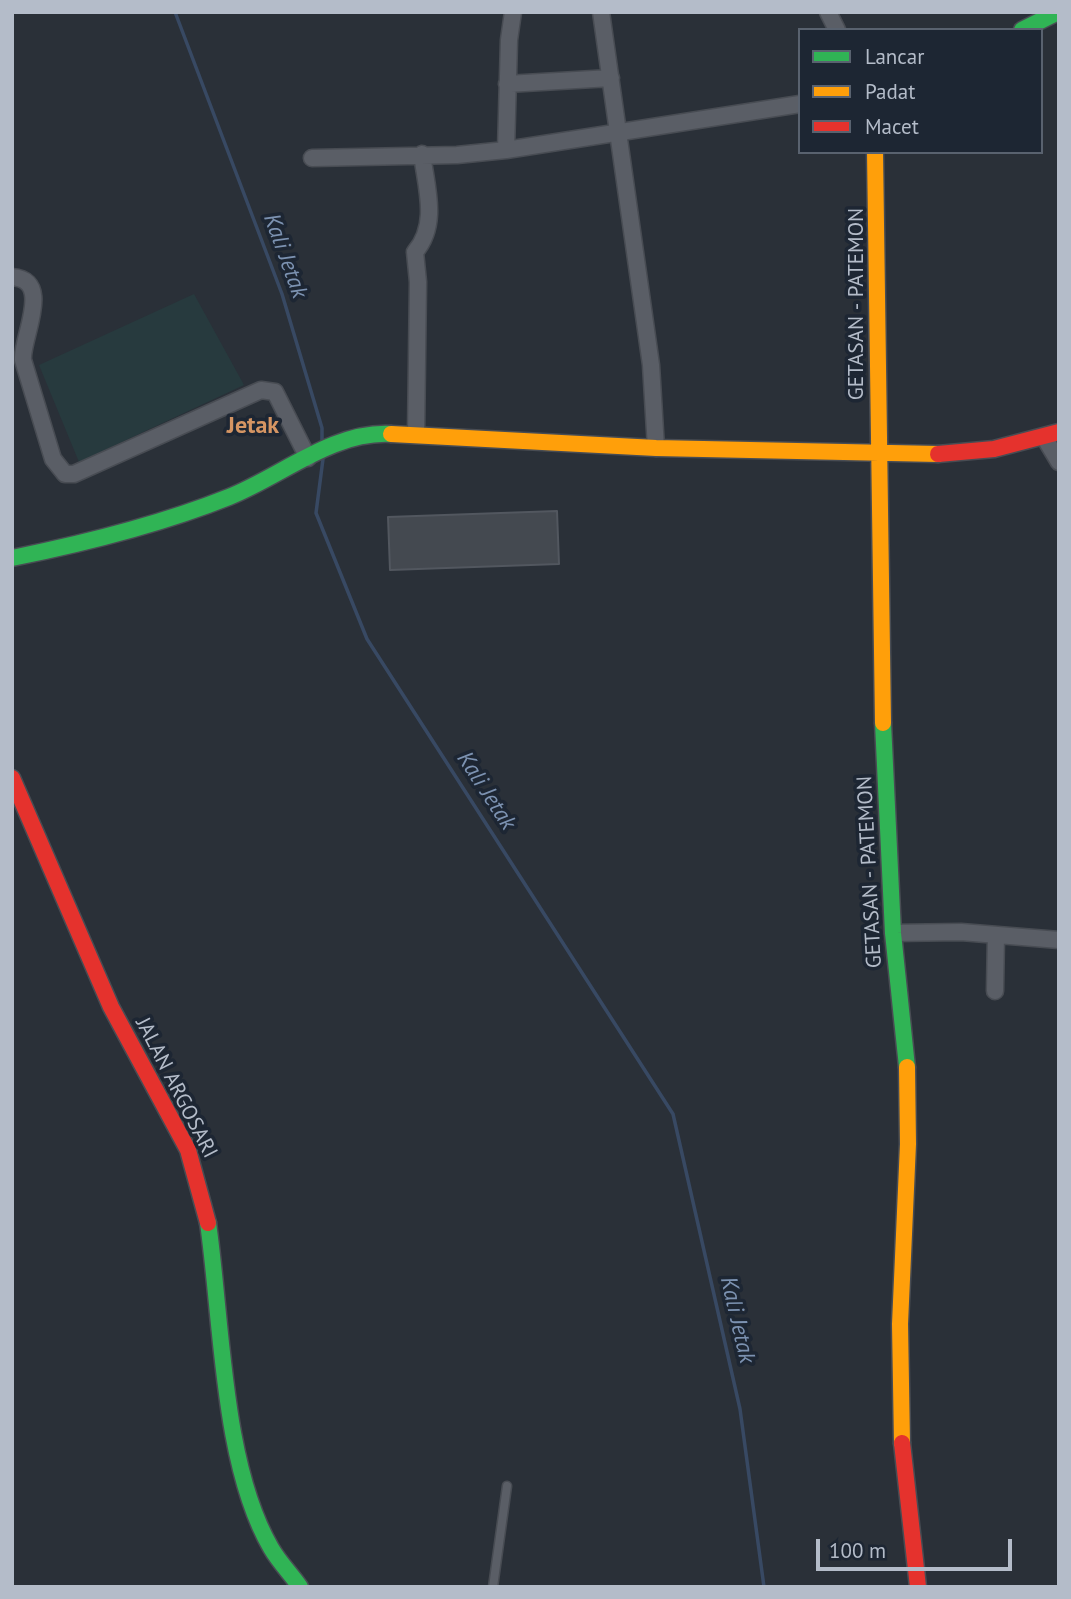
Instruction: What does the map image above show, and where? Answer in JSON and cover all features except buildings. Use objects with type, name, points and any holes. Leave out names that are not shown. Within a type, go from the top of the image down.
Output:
[{"type":"street","points":[[506,150],[507,84],[513,12]]},
{"type":"street","points":[[601,12],[651,365],[656,448]]},
{"type":"street","points":[[828,12],[836,28]]},
{"type":"street","points":[[1026,28],[1058,12]]},
{"type":"street","points":[[507,84],[611,78]]},
{"type":"street","points":[[312,158],[457,155],[506,150],[798,104]]},
{"type":"street","points":[[416,435],[418,282],[415,252],[421,245],[430,220],[422,154]]},
{"type":"street","name":"GETASAN - PATEMON","points":[[875,154],[882,700],[893,933],[907,1068],[908,1118],[899,1421],[918,1587]]},
{"type":"street","points":[[12,278],[24,280],[29,286],[35,311],[22,346],[23,360],[53,459],[58,469],[65,474],[74,474],[261,390],[275,392],[318,452]]},
{"type":"street","points":[[12,558],[175,519],[259,484],[318,452],[374,433],[656,448],[950,454],[994,449],[1051,435],[1059,463]]},
{"type":"street","name":"JALAN ARGOSARI","points":[[14,784],[111,1008],[183,1139],[195,1170],[212,1237],[235,1434],[252,1509],[267,1544],[284,1570],[300,1587]]},
{"type":"street","points":[[893,933],[961,932],[1059,940]]},
{"type":"street","points":[[995,992],[996,935]]},
{"type":"lane","points":[[493,1587],[507,1486]]},
{"type":"green space","points":[[194,294],[244,385],[79,462],[39,365]]},
{"type":"waterway","name":"Kali Jetak","points":[[175,12],[282,294],[322,428],[322,441]]},
{"type":"waterway","name":"Kali Jetak","points":[[323,459],[316,513],[367,639],[673,1114],[740,1409],[764,1587]]},
{"type":"traffic: fast","points":[[1026,28],[1058,12]]},
{"type":"traffic: fast","points":[[12,558],[149,525],[229,497],[328,447],[369,435],[391,434]]},
{"type":"traffic: fast","points":[[883,723],[893,933],[907,1067]]},
{"type":"traffic: fast","points":[[208,1223],[226,1390],[242,1475],[255,1514],[271,1548],[300,1587]]},
{"type":"traffic: slow","points":[[875,154],[883,723]]},
{"type":"traffic: slow","points":[[391,434],[656,448],[938,454]]},
{"type":"traffic: slow","points":[[902,1443],[900,1324],[908,1144],[907,1067]]},
{"type":"traffic: jam","points":[[938,454],[994,449],[1059,432]]},
{"type":"traffic: jam","points":[[12,778],[111,1007],[188,1150],[208,1223]]},
{"type":"traffic: jam","points":[[902,1443],[918,1587]]},
{"type":"district","name":"Jetak","points":[[253,426]]}]
